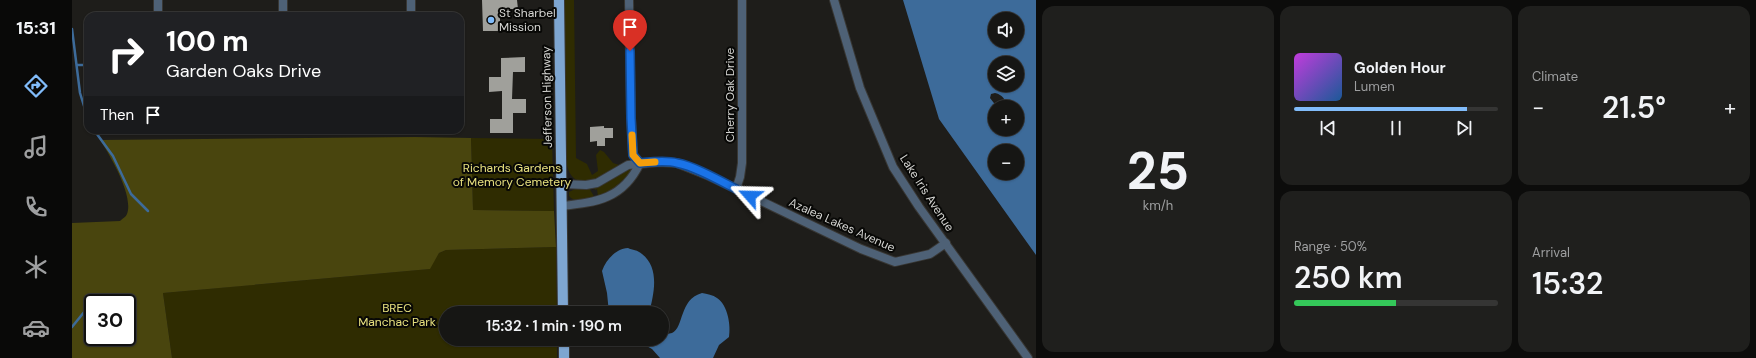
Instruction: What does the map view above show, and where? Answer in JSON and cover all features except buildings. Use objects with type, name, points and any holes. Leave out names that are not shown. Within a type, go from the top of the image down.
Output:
[{"type":"main road","name":"Jefferson Highway","points":[[559,0],[563,306]]},
{"type":"main road","points":[[564,346],[564,358]]},
{"type":"street","points":[[158,0],[158,12]]},
{"type":"street","points":[[283,0],[283,12]]},
{"type":"street","points":[[411,0],[411,12]]},
{"type":"street","points":[[562,206],[604,199],[618,190],[635,173],[640,163],[633,155],[629,0]]},
{"type":"street","name":"Cherry Oak Drive","points":[[736,189],[742,163],[742,0]]},
{"type":"street","name":"Lake Iris Avenue","points":[[834,0],[860,88],[893,166],[919,207],[1028,358]]},
{"type":"street","name":"Azalea Lakes Avenue","points":[[562,184],[586,185],[597,182],[628,165],[659,162],[677,163],[736,189],[861,249],[895,262],[930,254],[946,244]]},
{"type":"green space","points":[[563,0],[574,0],[576,158],[587,164],[592,175],[598,171],[596,155],[600,150],[604,152],[613,163],[619,165],[595,179],[587,181],[580,181],[574,178],[569,171],[566,160]]},
{"type":"green space","name":"Richards Gardens of Memory Cemetery","points":[[471,138],[552,139],[554,211],[473,210]]},
{"type":"green space","points":[[632,167],[633,170],[612,190],[598,197],[597,189],[595,190],[594,187],[606,183]]},
{"type":"green space","points":[[589,188],[595,198],[577,200],[569,196],[569,192],[575,189]]},
{"type":"green space","name":"BREC Manchac Park","points":[[556,247],[557,306],[439,306],[439,346],[557,346],[557,358],[172,358],[163,293],[429,269],[439,253],[446,250]]},
{"type":"shaded area","points":[[415,137],[471,138],[473,210],[554,211],[556,247],[446,250],[439,253],[430,269],[163,293],[172,358],[72,358],[72,223],[120,221],[127,215],[128,206],[124,187],[100,140]]},
{"type":"water","points":[[903,0],[1036,0],[1036,255],[939,119]]},
{"type":"water","points":[[628,248],[637,251],[648,260],[651,266],[654,290],[651,306],[608,306],[602,271],[612,256],[619,250]]},
{"type":"water","points":[[702,293],[714,296],[721,301],[728,316],[730,327],[729,337],[719,345],[713,358],[660,358],[652,349],[647,346],[669,346],[669,334],[676,330],[689,301]]},
{"type":"waterway","points":[[72,29],[80,93],[84,106]]},
{"type":"waterway","points":[[77,65],[84,65]]},
{"type":"waterway","points":[[97,134],[113,156],[131,194],[148,211]]},
{"type":"waterway","points":[[72,327],[84,312]]},
{"type":"slow traffic","points":[[632,135],[633,155],[640,163],[655,162]]},
{"type":"place","name":"St Sharbel Mission","points":[[491,20]]},
{"type":"route","points":[[630,51],[633,155],[640,163],[677,163],[707,175],[750,196]]}]
